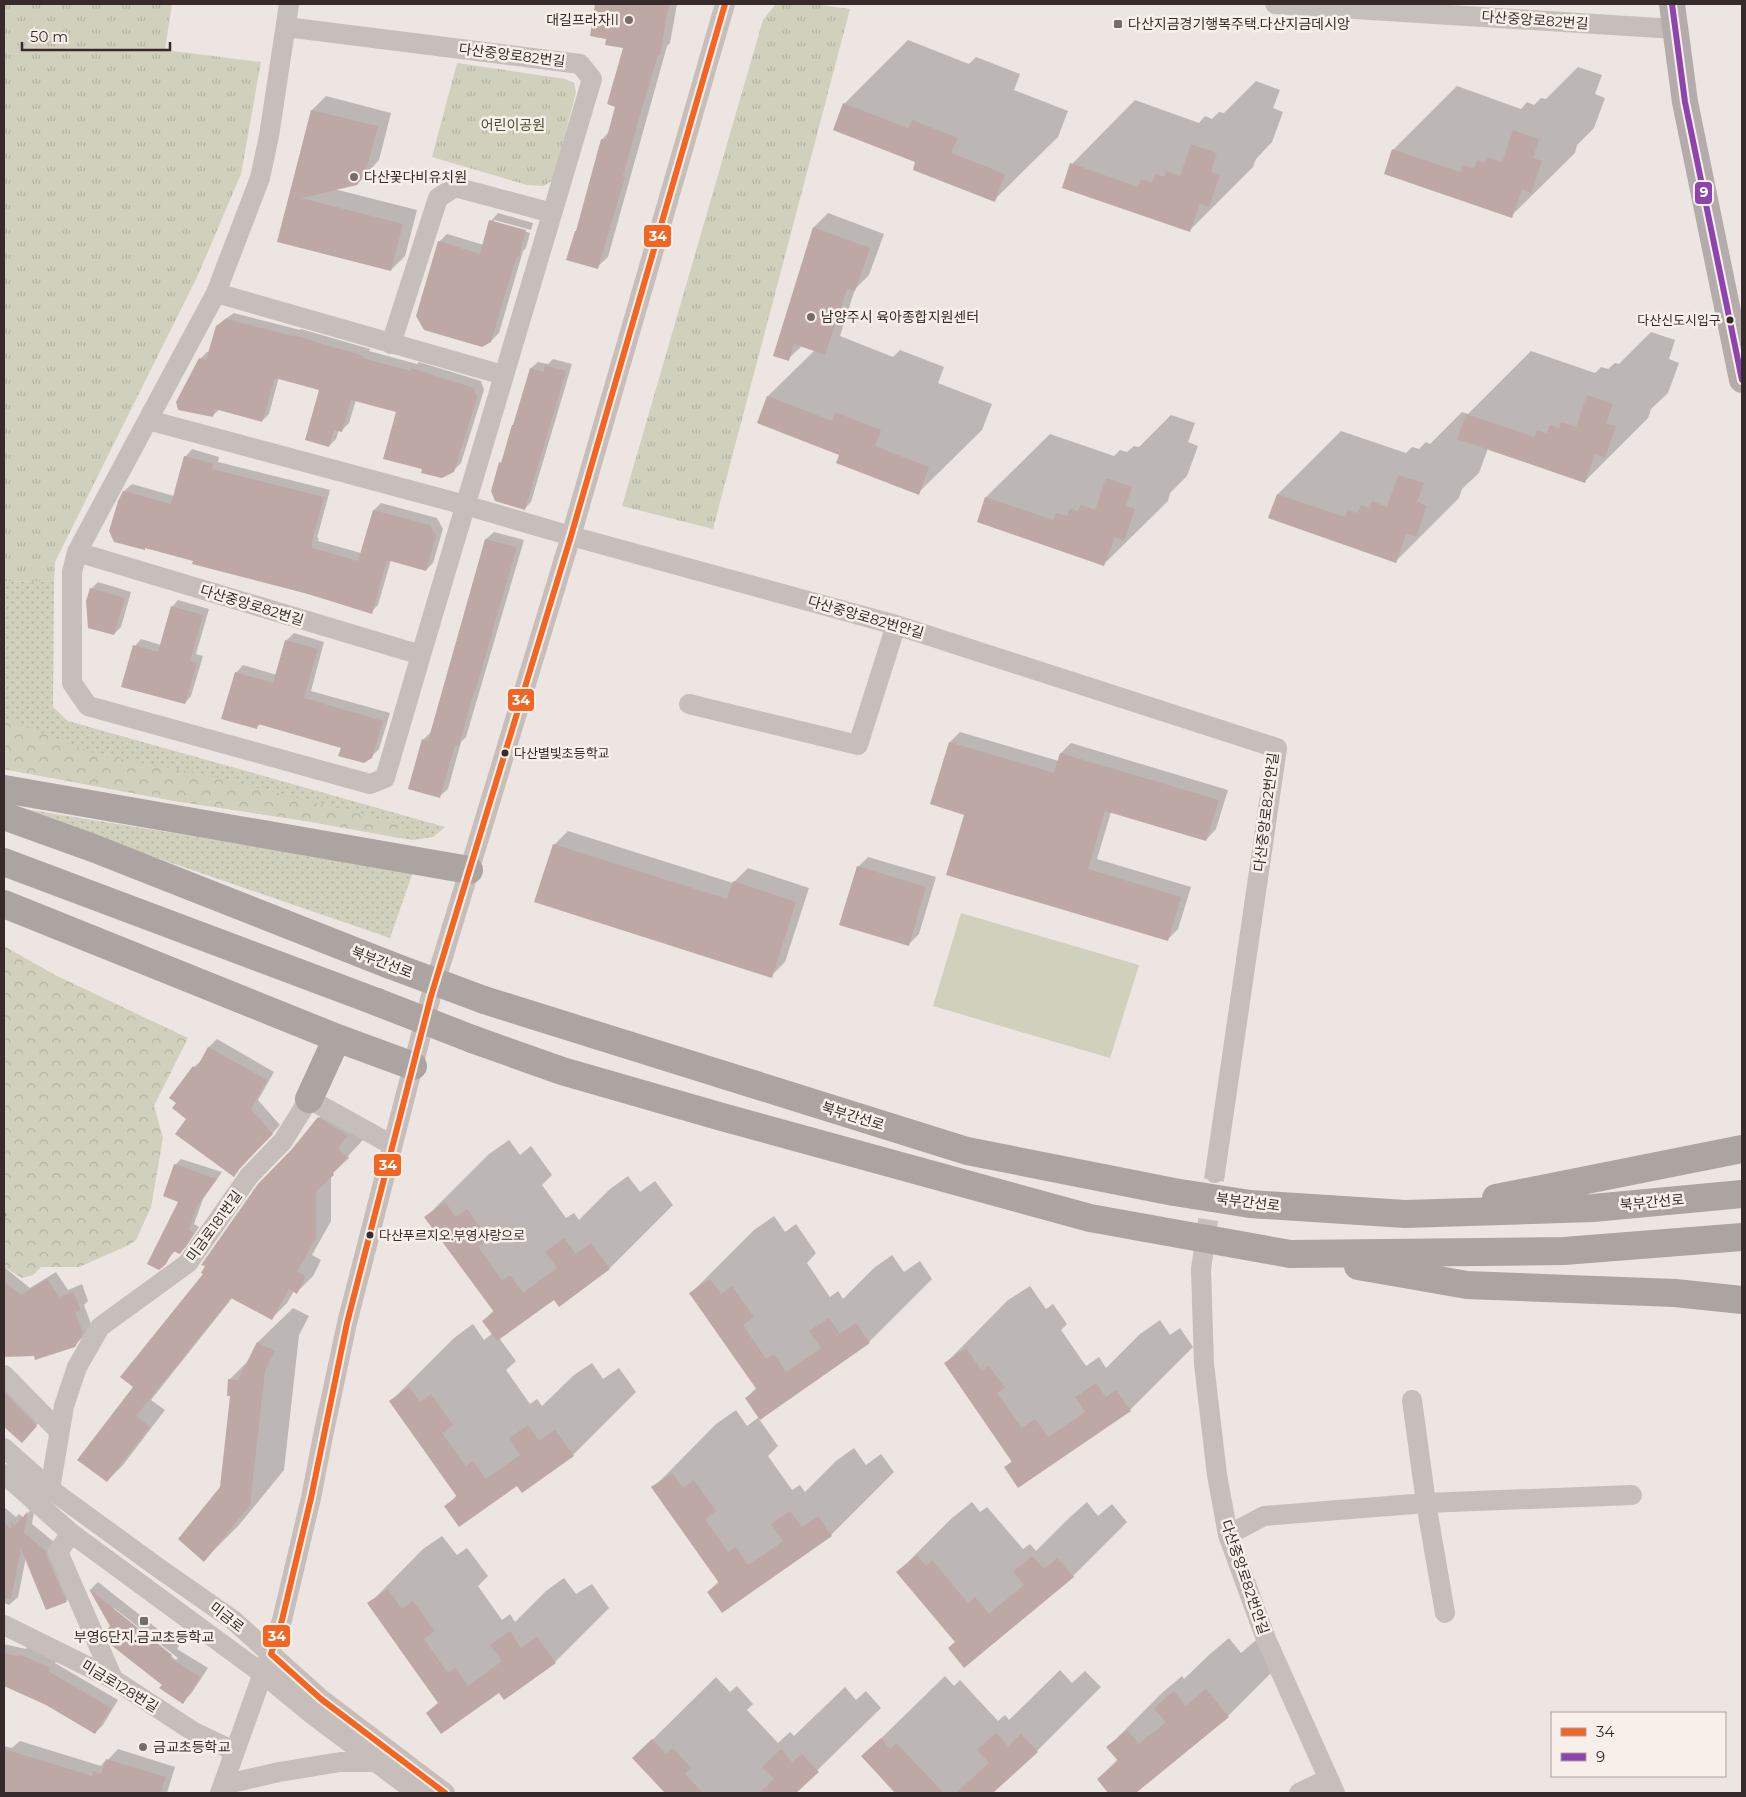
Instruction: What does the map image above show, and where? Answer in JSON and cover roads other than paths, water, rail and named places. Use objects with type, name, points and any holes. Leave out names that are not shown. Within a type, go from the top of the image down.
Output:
[{"type":"highway","points":[[4,789],[469,870]]},
{"type":"highway","name":"북부간선로","points":[[4,816],[93,848],[484,1000],[967,1151],[1174,1192],[1250,1204],[1405,1214],[1593,1208],[1742,1194]]},
{"type":"highway","points":[[4,862],[472,1038],[581,1076],[713,1115],[1090,1218],[1467,1285],[1675,1293],[1742,1300]]},
{"type":"highway","points":[[4,904],[336,1038],[413,1066]]},
{"type":"highway","points":[[309,1099],[336,1038]]},
{"type":"highway","points":[[1405,1214],[1545,1189],[1742,1149]]},
{"type":"highway","points":[[1290,1254],[1564,1251],[1742,1237]]},
{"type":"main road","points":[[1673,16],[1685,102],[1742,380]]},
{"type":"street","points":[[289,4],[269,136],[260,178],[216,294],[77,552],[72,572],[72,683],[88,706],[370,784],[386,778],[421,655]]},
{"type":"street","points":[[221,1789],[282,1620],[311,1498],[322,1436],[347,1323],[431,996],[571,536],[725,4]]},
{"type":"street","name":"다산중앙로82번길","points":[[1275,4],[1673,16]]},
{"type":"street","name":"다산중앙로82번길","points":[[77,552],[421,655],[592,79],[580,64],[286,27]]},
{"type":"street","points":[[391,344],[438,198],[455,187],[552,213]]},
{"type":"street","points":[[216,294],[503,375]]},
{"type":"street","points":[[148,420],[465,505],[571,536]]},
{"type":"street","name":"다산중앙로82번안길","points":[[571,536],[896,625],[1277,748],[1215,1173]]},
{"type":"street","points":[[689,704],[858,745],[896,625]]},
{"type":"street","points":[[309,1099],[392,1145]]},
{"type":"street","name":"미금로181번길","points":[[44,1497],[64,1406],[77,1367],[100,1326],[188,1264],[249,1176],[283,1140],[309,1099]]},
{"type":"street","name":"다산중앙로82번안길","points":[[1201,1269],[1204,1364],[1217,1475],[1228,1536],[1266,1639],[1332,1786],[1298,1793]]},
{"type":"street","points":[[4,1375],[59,1431]]},
{"type":"street","points":[[1412,1400],[1426,1503],[1445,1613]]},
{"type":"street","name":"미금로","points":[[4,1448],[71,1534],[263,1674],[313,1715],[417,1793]]},
{"type":"street","name":"미금로","points":[[4,1474],[160,1570],[233,1620],[321,1699],[445,1793]]},
{"type":"street","points":[[1228,1536],[1264,1516],[1426,1503],[1632,1495]]},
{"type":"street","points":[[71,1534],[58,1552],[113,1679]]},
{"type":"street","name":"미금로128번길","points":[[4,1625],[113,1679],[194,1732],[234,1751]]},
{"type":"street","points":[[221,1789],[279,1772],[340,1762],[376,1762]]},
{"type":"tunnel","points":[[1201,1269],[1215,1173]]},
{"type":"place","name":"대길프라자II","points":[[629,20]]},
{"type":"place","name":"다산지금경기행복주택.다산지금데시앙","points":[[1118,24]]},
{"type":"place","name":"다산꽃다비유치원","points":[[354,177]]},
{"type":"place","name":"남양주시 육아종합지원센터","points":[[811,317]]},
{"type":"place","name":"다산신도시입구","points":[[1730,320]]},
{"type":"place","name":"다산별빛초등학교","points":[[505,753]]},
{"type":"place","name":"다산푸르지오.부영사랑으로","points":[[370,1235]]},
{"type":"place","name":"부영6단지.금교초등학교","points":[[144,1621]]},
{"type":"place","name":"금교초등학교","points":[[143,1747]]},
{"type":"park label","name":"어린이공원","points":[[513,125]]}]
